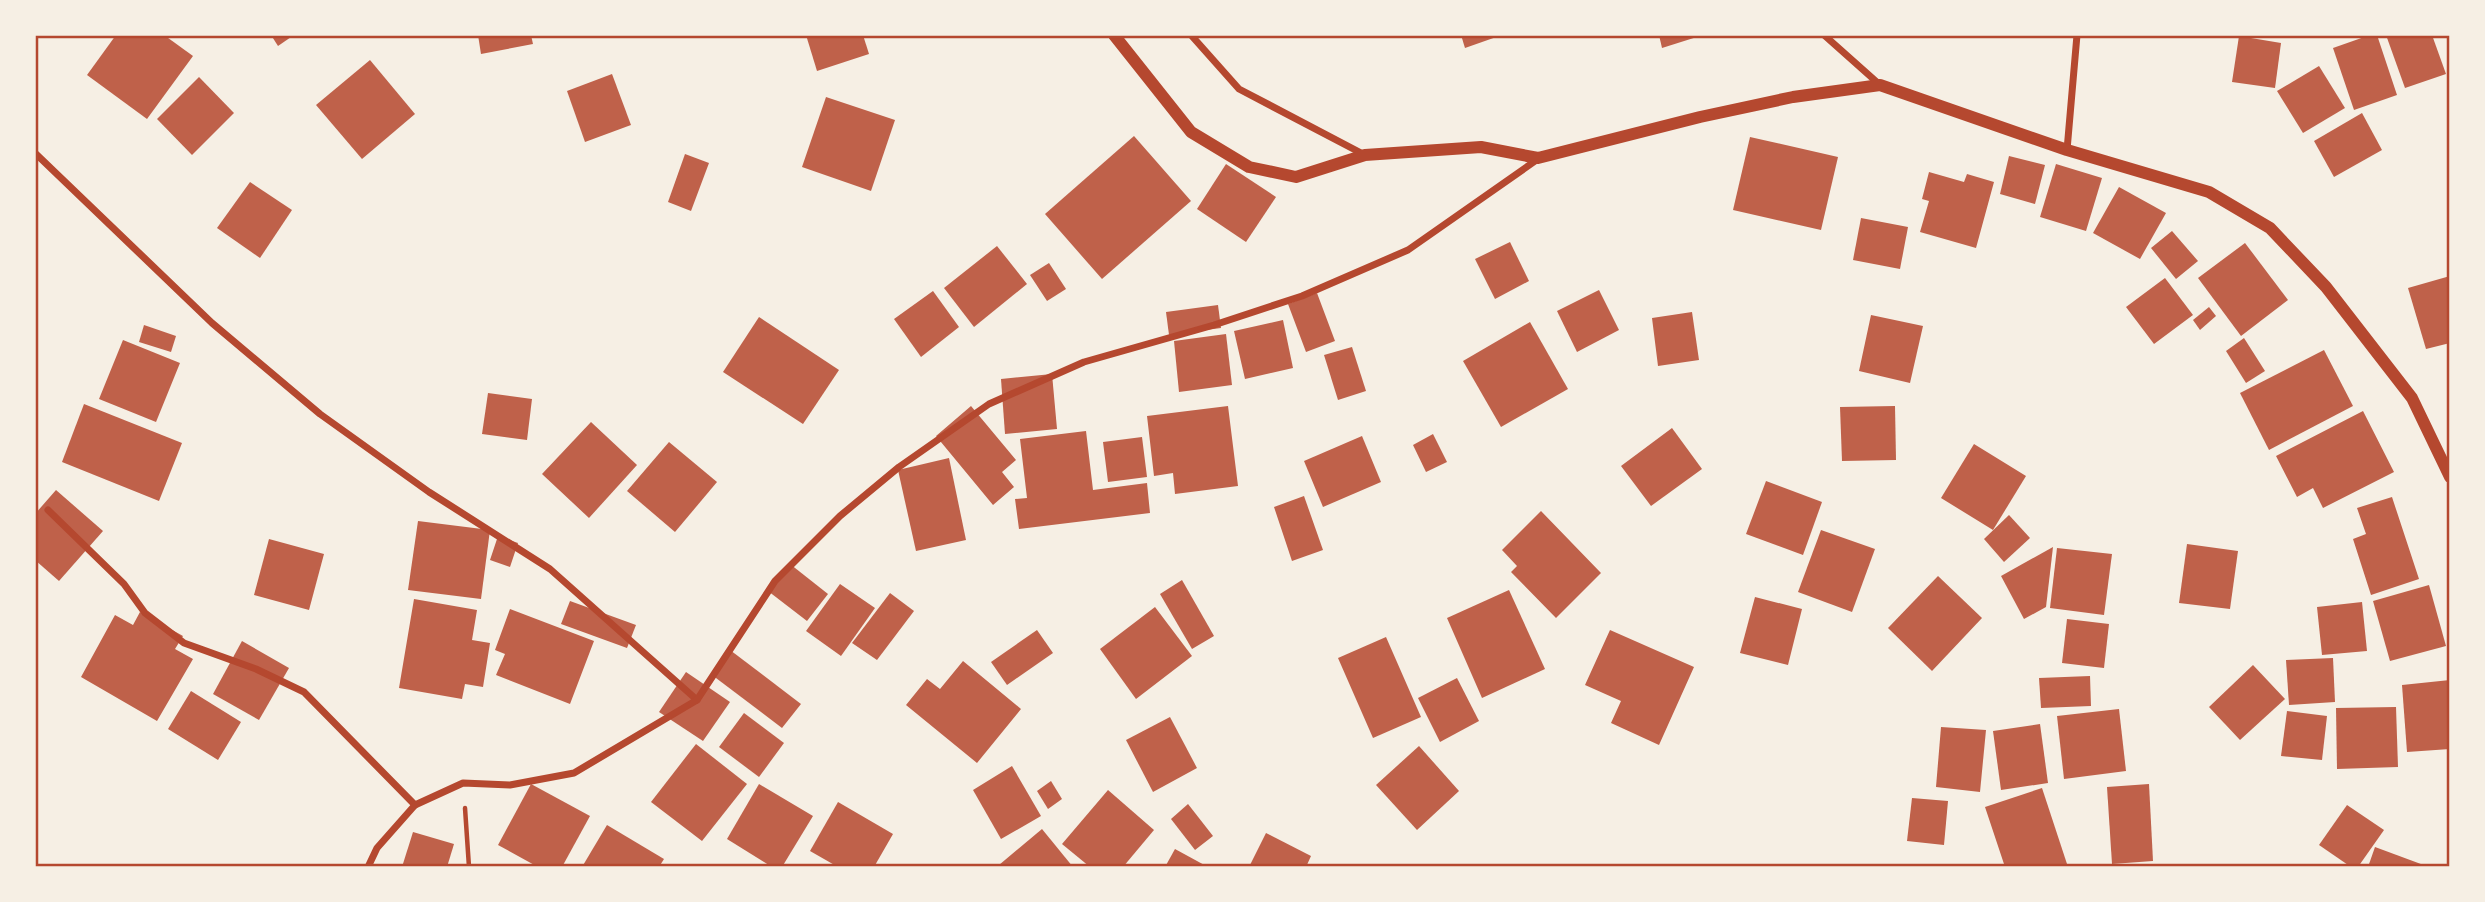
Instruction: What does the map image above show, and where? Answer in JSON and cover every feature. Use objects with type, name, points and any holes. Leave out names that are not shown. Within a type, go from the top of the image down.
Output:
[{"type":"street","points":[[1114,35],[1191,132],[1249,167],[1296,177],[1365,155],[1480,147],[1538,158]]},
{"type":"street","points":[[1191,35],[1239,89],[1365,155]]},
{"type":"street","points":[[1824,35],[1880,85],[2067,150],[2209,192],[2270,228],[2326,287],[2412,398],[2450,477]]},
{"type":"street","points":[[2067,150],[2077,35]]},
{"type":"street","points":[[368,867],[377,848],[415,805],[463,782],[510,785],[574,773],[697,700],[775,581],[840,516],[899,467],[989,404],[1084,362],[1214,325],[1302,296],[1408,250],[1538,158],[1700,117],[1793,97],[1880,85]]},
{"type":"street","points":[[35,153],[212,323],[320,414],[429,492],[550,569],[697,700]]},
{"type":"street","points":[[48,510],[124,584],[145,613],[184,643],[256,669],[304,692],[415,805]]},
{"type":"path","points":[[463,782],[469,867]]},
{"type":"building","points":[[116,35],[164,35],[193,56],[147,119],[87,75]]},
{"type":"building","points":[[271,35],[294,35],[278,46]]},
{"type":"building","points":[[478,35],[531,35],[533,44],[481,54]]},
{"type":"building","points":[[806,35],[863,35],[869,54],[817,71]]},
{"type":"building","points":[[1461,35],[1502,35],[1465,48]]},
{"type":"building","points":[[1659,35],[1700,35],[1700,36],[1662,48]]},
{"type":"building","points":[[2377,35],[2397,95],[2354,110],[2333,48]]},
{"type":"building","points":[[2386,35],[2432,35],[2446,74],[2405,88]]},
{"type":"building","points":[[2239,36],[2281,43],[2275,88],[2232,82]]},
{"type":"building","points":[[370,60],[415,114],[362,159],[316,105]]},
{"type":"building","points":[[2319,66],[2345,108],[2303,133],[2277,91]]},
{"type":"building","points":[[612,74],[631,125],[585,142],[567,91]]},
{"type":"building","points":[[199,77],[234,113],[192,155],[157,119]]},
{"type":"building","points":[[826,97],[895,120],[871,191],[802,167]]},
{"type":"building","points":[[2362,113],[2382,150],[2334,177],[2314,141]]},
{"type":"building","points":[[1134,136],[1191,201],[1102,279],[1045,214]]},
{"type":"building","points":[[1750,137],[1838,157],[1821,230],[1733,210]]},
{"type":"building","points":[[685,154],[709,163],[691,211],[668,202]]},
{"type":"building","points":[[2009,156],[2045,165],[2035,204],[2000,194]]},
{"type":"building","points":[[1226,164],[1276,197],[1246,242],[1197,209]]},
{"type":"building","points":[[2056,164],[2102,178],[2086,231],[2040,217]]},
{"type":"building","points":[[1929,172],[1964,182],[1967,174],[1994,182],[1976,248],[1920,232],[1929,201],[1922,199]]},
{"type":"building","points":[[250,182],[292,210],[260,258],[217,228]]},
{"type":"building","points":[[2119,187],[2166,213],[2140,259],[2093,233]]},
{"type":"building","points":[[1861,218],[1908,227],[1900,269],[1853,260]]},
{"type":"building","points":[[2172,231],[2198,261],[2176,279],[2151,248]]},
{"type":"building","points":[[1510,242],[1529,281],[1495,299],[1475,259]]},
{"type":"building","points":[[2245,243],[2288,300],[2241,336],[2198,278]]},
{"type":"building","points":[[997,246],[1027,284],[974,327],[944,288]]},
{"type":"building","points":[[1049,263],[1066,289],[1047,301],[1030,275]]},
{"type":"building","points":[[2450,276],[2450,343],[2426,349],[2408,288]]},
{"type":"building","points":[[2165,278],[2193,315],[2154,344],[2126,307]]},
{"type":"building","points":[[1599,290],[1619,330],[1577,352],[1557,311]]},
{"type":"building","points":[[933,291],[959,327],[921,357],[894,319]]},
{"type":"building","points":[[1317,293],[1335,341],[1306,352],[1288,304]]},
{"type":"building","points":[[1218,305],[1221,328],[1169,335],[1166,312]]},
{"type":"building","points":[[2209,307],[2216,316],[2200,330],[2193,320]]},
{"type":"building","points":[[1692,312],[1699,360],[1658,366],[1652,318]]},
{"type":"building","points":[[1871,315],[1923,326],[1910,383],[1859,371]]},
{"type":"building","points":[[759,317],[839,370],[803,424],[723,372]]},
{"type":"building","points":[[1283,320],[1293,368],[1245,379],[1234,331]]},
{"type":"building","points":[[1530,322],[1568,389],[1501,427],[1463,361]]},
{"type":"building","points":[[144,325],[176,336],[171,352],[139,342]]},
{"type":"building","points":[[1226,334],[1232,385],[1179,392],[1174,341]]},
{"type":"building","points":[[2244,338],[2265,371],[2246,383],[2226,351]]},
{"type":"building","points":[[123,340],[180,363],[156,422],[99,399]]},
{"type":"building","points":[[1352,347],[1366,391],[1338,400],[1324,355]]},
{"type":"building","points":[[2324,350],[2353,406],[2269,450],[2240,393]]},
{"type":"building","points":[[1052,374],[1057,429],[1005,434],[1001,379]]},
{"type":"building","points":[[488,393],[532,399],[527,440],[482,434]]},
{"type":"building","points":[[84,404],[182,443],[159,501],[62,462]]},
{"type":"building","points":[[971,406],[1016,460],[1002,472],[1014,487],[993,505],[936,436]]},
{"type":"building","points":[[1228,406],[1238,486],[1175,494],[1173,473],[1154,476],[1147,416]]},
{"type":"building","points":[[1895,406],[1896,460],[1842,461],[1840,407]]},
{"type":"building","points":[[2363,411],[2394,472],[2323,508],[2313,488],[2297,497],[2276,456]]},
{"type":"building","points":[[591,422],[637,465],[589,518],[542,474]]},
{"type":"building","points":[[1672,428],[1702,469],[1651,506],[1621,466]]},
{"type":"building","points":[[1086,431],[1093,490],[1147,483],[1150,513],[1019,529],[1015,499],[1027,498],[1020,439]]},
{"type":"building","points":[[1433,434],[1447,462],[1426,472],[1413,445]]},
{"type":"building","points":[[1362,436],[1381,482],[1323,507],[1304,461]]},
{"type":"building","points":[[1142,437],[1147,477],[1108,482],[1103,442]]},
{"type":"building","points":[[669,442],[717,482],[675,532],[627,491]]},
{"type":"building","points":[[1974,444],[2026,476],[1993,530],[1941,498]]},
{"type":"building","points":[[949,458],[966,540],[916,551],[898,470]]},
{"type":"building","points":[[1766,481],[1822,502],[1803,555],[1746,534]]},
{"type":"building","points":[[56,490],[103,531],[59,581],[35,560],[35,514]]},
{"type":"building","points":[[1304,496],[1323,550],[1292,561],[1274,507]]},
{"type":"building","points":[[2392,497],[2419,579],[2371,595],[2353,539],[2366,534],[2357,508]]},
{"type":"building","points":[[1541,511],[1601,573],[1556,618],[1511,572],[1517,566],[1502,550]]},
{"type":"building","points":[[2009,515],[2030,538],[2004,562],[1984,539]]},
{"type":"building","points":[[418,521],[490,530],[481,599],[408,590]]},
{"type":"building","points":[[1821,530],[1875,549],[1852,612],[1798,592]]},
{"type":"building","points":[[498,536],[518,543],[510,567],[490,560]]},
{"type":"building","points":[[269,539],[324,554],[309,610],[254,595]]},
{"type":"building","points":[[2187,544],[2238,551],[2230,609],[2179,603]]},
{"type":"building","points":[[2053,547],[2046,607],[2024,619],[2001,576]]},
{"type":"building","points":[[2057,548],[2112,554],[2104,615],[2050,608]]},
{"type":"building","points":[[790,564],[828,594],[807,621],[768,591]]},
{"type":"building","points":[[1938,576],[1982,618],[1932,671],[1888,628]]},
{"type":"building","points":[[1182,580],[1214,636],[1192,649],[1160,594]]},
{"type":"building","points":[[840,584],[875,608],[841,656],[806,631]]},
{"type":"building","points":[[2429,585],[2446,646],[2390,661],[2373,601]]},
{"type":"building","points":[[1509,590],[1545,669],[1482,698],[1447,618]]},
{"type":"building","points":[[890,593],[914,611],[877,660],[852,643]]},
{"type":"building","points":[[1755,597],[1802,609],[1788,665],[1740,653]]},
{"type":"building","points":[[414,599],[477,610],[472,640],[490,643],[483,687],[465,684],[462,699],[399,688]]},
{"type":"building","points":[[570,601],[636,625],[627,648],[561,624]]},
{"type":"building","points":[[2362,602],[2367,651],[2322,655],[2317,607]]},
{"type":"building","points":[[1155,607],[1192,656],[1136,699],[1100,649]]},
{"type":"building","points":[[510,609],[594,641],[570,704],[496,675],[505,654],[495,650]]},
{"type":"building","points":[[140,612],[183,636],[175,649],[193,659],[157,721],[81,677],[115,615],[133,625]]},
{"type":"building","points":[[2067,619],[2109,624],[2104,668],[2062,663]]},
{"type":"building","points":[[1037,630],[1053,653],[1007,685],[991,662]]},
{"type":"building","points":[[1610,630],[1694,667],[1659,745],[1611,723],[1621,701],[1585,685]]},
{"type":"building","points":[[1386,637],[1421,717],[1373,738],[1338,658]]},
{"type":"building","points":[[242,641],[289,668],[259,720],[213,694]]},
{"type":"building","points":[[730,650],[801,704],[782,728],[712,675]]},
{"type":"building","points":[[2333,658],[2335,702],[2289,705],[2286,660]]},
{"type":"building","points":[[963,661],[1021,709],[977,763],[906,705],[927,679],[940,689]]},
{"type":"building","points":[[2253,665],[2285,699],[2240,740],[2209,707]]},
{"type":"building","points":[[686,672],[730,702],[703,741],[659,712]]},
{"type":"building","points":[[2090,676],[2091,706],[2041,708],[2039,678]]},
{"type":"building","points":[[1457,678],[1479,721],[1440,742],[1418,698]]},
{"type":"building","points":[[2450,680],[2450,749],[2407,752],[2402,685]]},
{"type":"building","points":[[191,691],[241,722],[218,760],[168,729]]},
{"type":"building","points":[[2396,707],[2398,767],[2337,769],[2336,708]]},
{"type":"building","points":[[2119,709],[2126,771],[2064,779],[2057,716]]},
{"type":"building","points":[[2287,711],[2327,716],[2322,760],[2281,756]]},
{"type":"building","points":[[744,713],[784,743],[759,777],[719,747]]},
{"type":"building","points":[[1170,717],[1197,768],[1153,792],[1126,740]]},
{"type":"building","points":[[2040,724],[2048,783],[2001,790],[1993,731]]},
{"type":"building","points":[[1941,727],[1986,730],[1980,792],[1936,787]]},
{"type":"building","points":[[696,744],[747,784],[702,841],[651,802]]},
{"type":"building","points":[[1419,746],[1459,791],[1417,830],[1376,785]]},
{"type":"building","points":[[1012,766],[1041,816],[1001,839],[973,790]]},
{"type":"building","points":[[1051,781],[1062,799],[1048,809],[1037,791]]},
{"type":"building","points":[[531,784],[590,816],[562,867],[538,867],[498,845]]},
{"type":"building","points":[[759,784],[813,816],[782,867],[772,867],[727,839]]},
{"type":"building","points":[[2149,784],[2153,861],[2112,864],[2107,787]]},
{"type":"building","points":[[2042,788],[2068,867],[2005,867],[1985,807]]},
{"type":"building","points":[[1108,790],[1154,830],[1123,867],[1090,867],[1062,844]]},
{"type":"building","points":[[1912,798],[1948,801],[1944,845],[1907,841]]},
{"type":"building","points":[[838,802],[893,834],[874,867],[838,867],[810,851]]},
{"type":"building","points":[[1188,804],[1213,836],[1195,850],[1171,819]]},
{"type":"building","points":[[2347,805],[2384,830],[2358,867],[2351,867],[2319,845]]},
{"type":"building","points":[[607,825],[664,859],[659,867],[582,867]]},
{"type":"building","points":[[1042,829],[1073,867],[999,865]]},
{"type":"building","points":[[413,832],[454,844],[447,867],[402,867]]},
{"type":"building","points":[[1266,833],[1311,856],[1306,867],[1249,867]]},
{"type":"building","points":[[2375,847],[2429,867],[2368,867]]},
{"type":"building","points":[[1175,849],[1208,867],[1165,867]]}]
